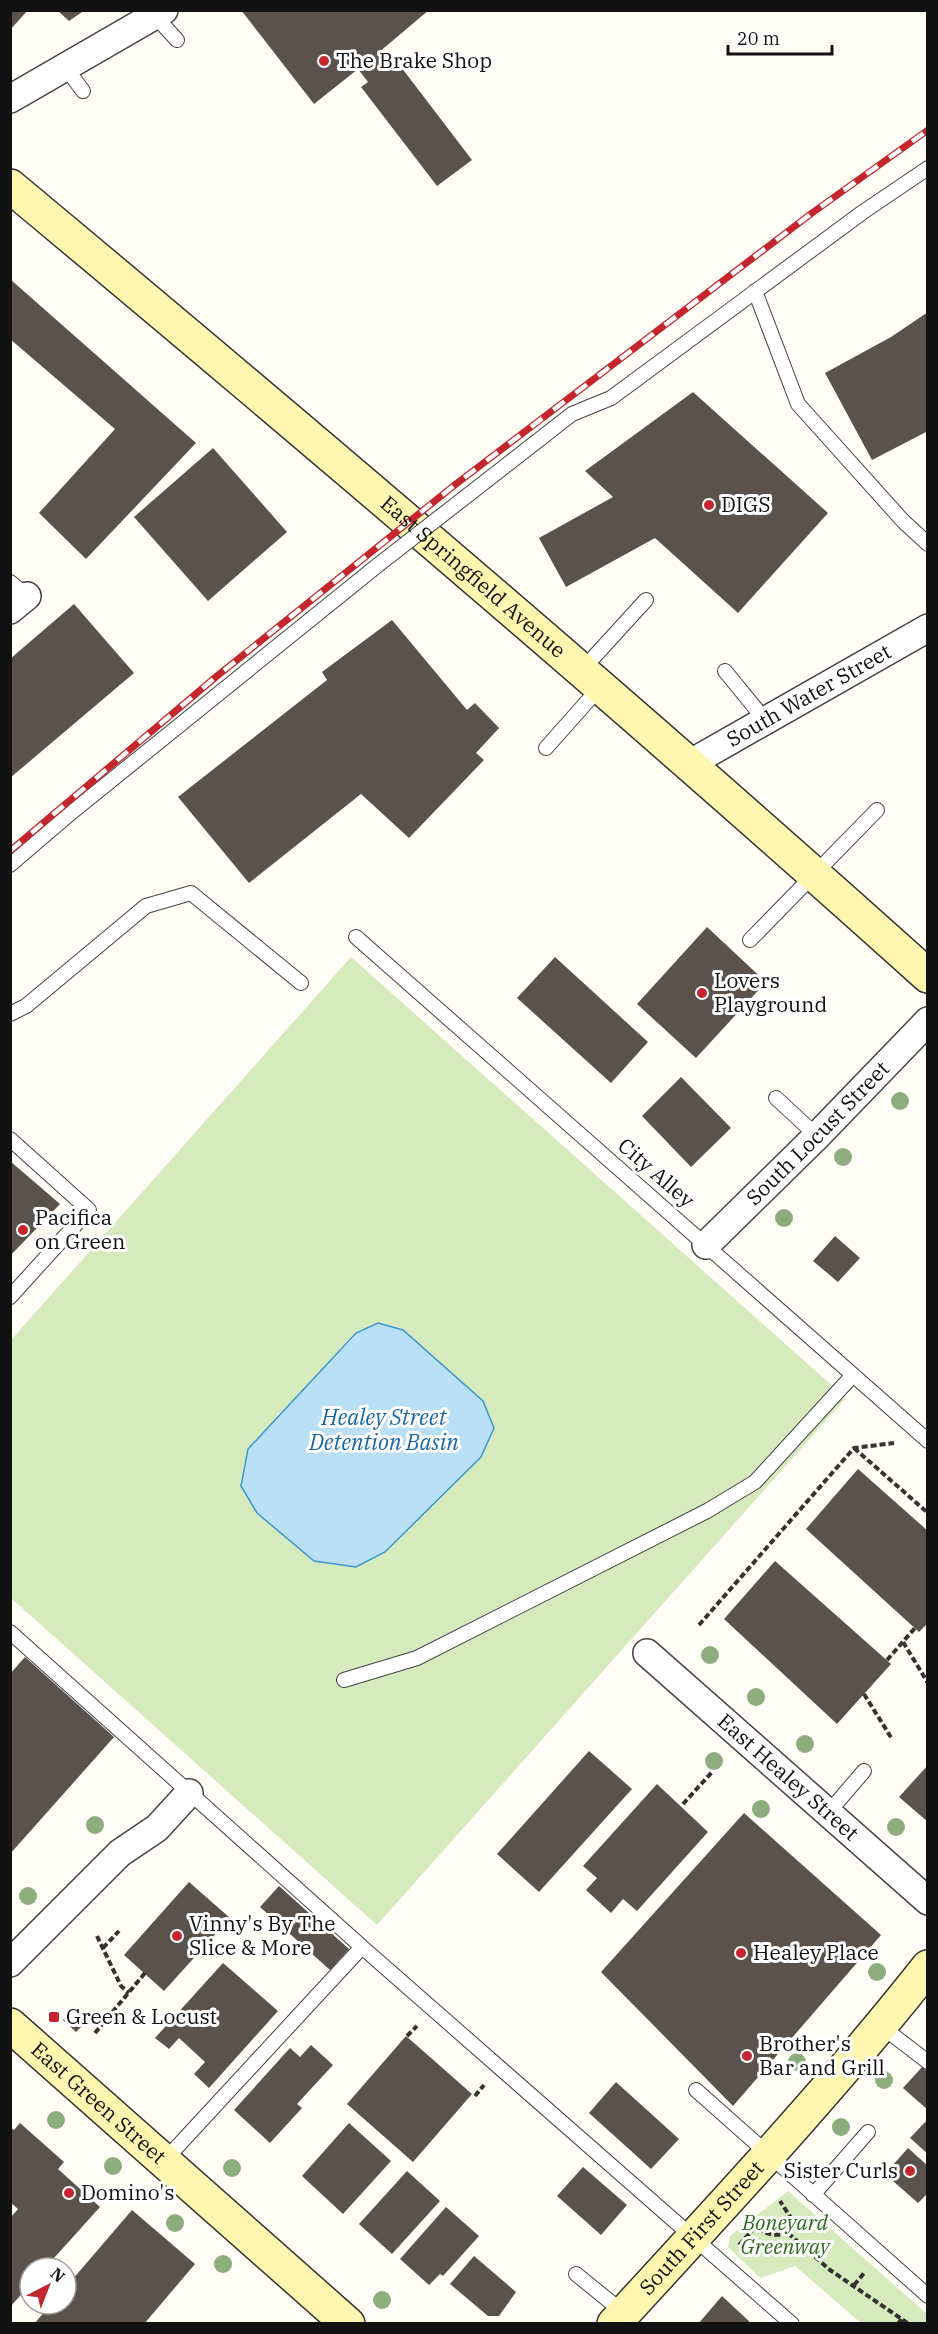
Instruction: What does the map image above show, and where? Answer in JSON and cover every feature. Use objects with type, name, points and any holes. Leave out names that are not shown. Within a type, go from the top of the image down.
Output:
[{"type":"main road","name":"East Springfield Avenue","points":[[10,186],[591,678],[927,976]]},
{"type":"main road","name":"South First Street","points":[[619,2318],[694,2238],[881,2026],[927,1967]]},
{"type":"main road","name":"East Green Street","points":[[10,2025],[342,2322]]},
{"type":"street","points":[[10,99],[159,13]]},
{"type":"street","name":"South Water Street","points":[[690,764],[927,628]]},
{"type":"street","name":"South Locust Street","points":[[706,1245],[817,1136],[927,1021]]},
{"type":"street","name":"East Healey Street","points":[[647,1653],[927,1901]]},
{"type":"street","points":[[10,1963],[120,1853],[157,1828],[189,1793]]},
{"type":"lane","points":[[159,13],[177,40]]},
{"type":"lane","points":[[66,68],[82,91]]},
{"type":"lane","points":[[10,866],[72,812],[378,565],[572,414],[610,398],[863,212],[927,168]]},
{"type":"lane","points":[[755,291],[798,404],[903,521],[927,544]]},
{"type":"lane","points":[[546,748],[591,678],[646,600]]},
{"type":"lane","points":[[725,671],[765,720]]},
{"type":"lane","points":[[750,940],[877,810]]},
{"type":"lane","points":[[10,1014],[26,1006],[146,906],[191,893],[301,982]]},
{"type":"lane","name":"City Alley","points":[[356,937],[926,1440]]},
{"type":"lane","points":[[776,1098],[817,1136]]},
{"type":"lane","points":[[10,1139],[89,1210],[10,1297]]},
{"type":"lane","points":[[344,1680],[417,1658],[717,1505],[755,1482],[853,1375]]},
{"type":"lane","points":[[10,1632],[362,1947],[792,2324]]},
{"type":"lane","points":[[828,1813],[864,1770]]},
{"type":"lane","points":[[164,2161],[362,1947]]},
{"type":"lane","points":[[881,2026],[927,2062]]},
{"type":"lane","points":[[696,2090],[927,2296]]},
{"type":"lane","points":[[813,2195],[868,2132]]},
{"type":"lane","points":[[576,2274],[619,2318]]},
{"type":"path","points":[[699,1625],[854,1448],[926,1440]]},
{"type":"path","points":[[854,1448],[927,1513]]},
{"type":"path","points":[[887,1660],[915,1628]]},
{"type":"path","points":[[903,1642],[927,1683]]},
{"type":"path","points":[[864,1694],[892,1739]]},
{"type":"path","points":[[683,1804],[712,1772]]},
{"type":"path","points":[[103,1948],[119,1931]]},
{"type":"path","points":[[97,1936],[121,1986],[129,1993]]},
{"type":"path","points":[[94,2033],[145,1973]]},
{"type":"path","points":[[780,2200],[791,2218],[788,2233]]},
{"type":"path","points":[[755,2227],[770,2234],[788,2233]]},
{"type":"path","points":[[788,2233],[830,2270],[909,2324]]},
{"type":"path","points":[[897,2324],[902,2318]]},
{"type":"green space","points":[[351,957],[846,1398],[377,1925],[11,1598],[11,1340]]},
{"type":"green space","name":"Boneyard Greenway","points":[[788,2191],[927,2314],[927,2323],[861,2323],[795,2266],[760,2278],[728,2247],[730,2236]]},
{"type":"water","name":"Healey Street Detention Basin","points":[[378,1323],[403,1330],[483,1401],[494,1428],[481,1457],[385,1552],[356,1567],[314,1561],[257,1513],[241,1486],[248,1449],[356,1333]]},
{"type":"building","points":[[10,10],[28,10],[10,30]]},
{"type":"building","points":[[57,10],[85,10],[69,21]]},
{"type":"building","name":"The Brake Shop","points":[[241,10],[429,10],[378,53],[390,70],[398,63],[472,160],[437,186],[361,87],[368,82],[358,69],[314,104]]},
{"type":"building","points":[[10,279],[196,443],[86,559],[39,513],[115,429],[10,339]]},
{"type":"building","points":[[928,312],[928,431],[872,460],[825,373],[891,337]]},
{"type":"building","name":"DIGS","points":[[693,392],[828,513],[738,613],[655,538],[566,587],[539,538],[613,497],[585,471]]},
{"type":"building","points":[[213,448],[287,532],[208,601],[134,517]]},
{"type":"building","points":[[74,604],[134,673],[10,778],[10,659]]},
{"type":"building","points":[[392,620],[467,710],[475,703],[499,728],[476,753],[484,760],[409,838],[361,794],[249,883],[178,797],[327,680],[322,672]]},
{"type":"building","name":"Lovers Playground","points":[[707,927],[766,982],[696,1058],[637,1004]]},
{"type":"building","points":[[555,957],[648,1042],[611,1083],[517,998]]},
{"type":"building","points":[[681,1077],[731,1128],[691,1167],[642,1116]]},
{"type":"building","name":"Pacifica on Green","points":[[10,1161],[60,1204],[10,1256]]},
{"type":"building","points":[[835,1236],[860,1258],[838,1282],[813,1261]]},
{"type":"building","points":[[858,1469],[928,1531],[928,1623],[919,1632],[806,1529]]},
{"type":"building","points":[[775,1561],[891,1664],[837,1724],[724,1619]]},
{"type":"building","points":[[25,1657],[114,1737],[10,1854],[10,1674]]},
{"type":"building","points":[[589,1751],[632,1789],[539,1892],[497,1854]]},
{"type":"building","points":[[928,1765],[928,1822],[899,1797]]},
{"type":"building","points":[[657,1784],[708,1832],[637,1911],[623,1899],[611,1913],[586,1890],[597,1878],[583,1866]]},
{"type":"building","name":"Healey Place","points":[[744,1813],[881,1935],[733,2106],[601,1972]]},
{"type":"building","name":"Vinny's By The Slice & More","points":[[189,1882],[230,1918],[164,1991],[124,1955]]},
{"type":"building","points":[[279,1886],[349,1949],[330,1970],[260,1907]]},
{"type":"building","points":[[223,1963],[278,2011],[209,2088],[194,2074],[205,2062],[179,2038],[169,2049],[155,2038]]},
{"type":"building","points":[[68,2014],[82,2026],[76,2032],[63,2020]]},
{"type":"building","points":[[406,2036],[472,2094],[413,2162],[347,2104]]},
{"type":"building","points":[[311,2045],[333,2065],[297,2104],[302,2108],[270,2143],[234,2110],[290,2048],[300,2057]]},
{"type":"building","points":[[922,2067],[928,2072],[928,2110],[903,2088]]},
{"type":"building","points":[[616,2082],[679,2139],[651,2169],[589,2113]]},
{"type":"building","points":[[928,2119],[928,2154],[910,2138]]},
{"type":"building","points":[[20,2123],[64,2162],[58,2169],[100,2207],[56,2256],[18,2256],[18,2298],[10,2307],[10,2218],[18,2209],[10,2202],[10,2127],[14,2130]]},
{"type":"building","points":[[349,2123],[391,2161],[343,2214],[302,2176]]},
{"type":"building","points":[[908,2148],[928,2166],[928,2193],[918,2203],[885,2174]]},
{"type":"building","points":[[583,2167],[627,2205],[601,2235],[557,2196]]},
{"type":"building","points":[[407,2171],[440,2201],[392,2254],[359,2224]]},
{"type":"building","points":[[446,2207],[479,2236],[443,2276],[440,2274],[429,2285],[400,2259]]},
{"type":"building","points":[[132,2210],[195,2264],[144,2324],[34,2324],[41,2316],[78,2316],[78,2273]]},
{"type":"building","points":[[474,2256],[516,2292],[499,2316],[488,2316],[450,2284]]},
{"type":"building","points":[[722,2296],[752,2324],[698,2324]]},
{"type":"railway","points":[[10,851],[217,676],[456,484],[812,213],[928,130]]},
{"type":"place","name":"The Brake Shop","points":[[324,61]]},
{"type":"place","name":"DIGS","points":[[709,505]]},
{"type":"place","name":"Lovers Playground","points":[[702,993]]},
{"type":"place","name":"Pacifica on Green","points":[[23,1230]]},
{"type":"place","name":"Vinny's By The Slice & More","points":[[177,1936]]},
{"type":"place","name":"Healey Place","points":[[741,1953]]},
{"type":"place","name":"Green & Locust","points":[[54,2017]]},
{"type":"place","name":"Brother's Bar and Grill","points":[[747,2056]]},
{"type":"place","name":"Sister Curls","points":[[910,2171]]},
{"type":"place","name":"Domino's","points":[[69,2193]]}]
